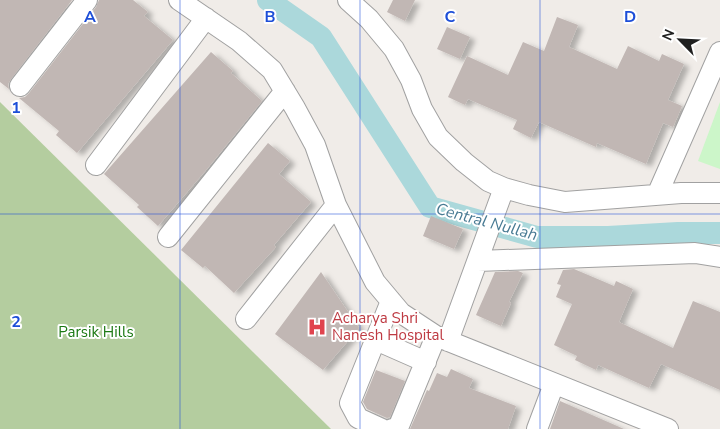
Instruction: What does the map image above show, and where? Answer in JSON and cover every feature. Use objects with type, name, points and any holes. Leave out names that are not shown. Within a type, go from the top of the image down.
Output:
[{"type":"street","points":[[20,86],[87,0]]},
{"type":"street","points":[[179,0],[239,41],[272,70],[315,145],[336,205],[376,282],[401,314],[442,339],[668,429]]},
{"type":"street","points":[[348,0],[369,19],[394,49],[411,80],[422,109],[438,137],[464,162],[488,181],[501,196],[564,202],[681,193],[720,193]]},
{"type":"street","points":[[96,165],[206,18]]},
{"type":"street","points":[[657,195],[720,52]]},
{"type":"street","points":[[168,237],[285,91]]},
{"type":"street","points":[[392,429],[398,428],[426,362],[442,339],[478,261],[501,196]]},
{"type":"street","points":[[246,319],[336,205]]},
{"type":"street","points":[[478,261],[695,253],[720,257]]},
{"type":"street","points":[[382,429],[358,418],[350,403],[391,301]]},
{"type":"street","points":[[376,340],[426,362]]},
{"type":"street","points":[[537,429],[554,384]]},
{"type":"green space","name":"Parsik Hills","points":[[0,102],[331,429],[0,429]]},
{"type":"green space","points":[[720,102],[720,169],[698,161]]},
{"type":"building","points":[[0,0],[72,0],[11,79],[8,84],[9,89],[0,82]]},
{"type":"building","points":[[99,0],[133,0],[148,12],[144,16],[173,40],[77,153],[56,135],[59,131],[19,98],[25,97],[29,93],[96,7]]},
{"type":"building","points":[[393,0],[415,0],[405,21],[387,12]]},
{"type":"building","points":[[557,17],[578,25],[569,47],[617,69],[628,46],[659,61],[662,54],[684,64],[668,100],[682,106],[673,127],[663,123],[646,164],[597,143],[596,147],[539,122],[531,138],[513,129],[517,120],[468,99],[465,105],[448,97],[467,56],[508,75],[523,42],[544,51]]},
{"type":"building","points":[[447,27],[470,37],[460,59],[437,49]]},
{"type":"building","points":[[211,52],[233,71],[231,73],[262,101],[158,226],[137,207],[139,205],[104,174]]},
{"type":"building","points":[[268,143],[290,161],[279,174],[311,202],[274,245],[276,247],[234,293],[205,266],[203,268],[181,250]]},
{"type":"building","points":[[431,216],[463,229],[454,249],[423,236]]},
{"type":"building","points":[[574,269],[614,286],[616,281],[633,289],[619,322],[673,348],[693,301],[720,312],[720,390],[661,364],[649,388],[598,365],[596,370],[575,360],[577,356],[554,345],[572,304],[556,297],[561,285],[557,284],[563,270]]},
{"type":"building","points":[[518,271],[523,273],[509,302],[511,303],[501,326],[476,315],[495,272]]},
{"type":"building","points":[[321,272],[359,328],[323,370],[275,334]]},
{"type":"building","points":[[451,369],[473,379],[469,388],[516,406],[508,429],[410,429],[427,390],[429,391],[437,373],[447,377]]},
{"type":"building","points":[[376,370],[405,381],[390,417],[387,418],[367,409],[363,402]]},
{"type":"building","points":[[560,401],[624,429],[550,429]]},
{"type":"waterway","name":"Central Nullah","points":[[268,0],[321,37],[430,207],[537,237],[608,237],[720,233]]},
{"type":"place","name":"Acharya Shri Nanesh Hospital","points":[[317,327]]}]
